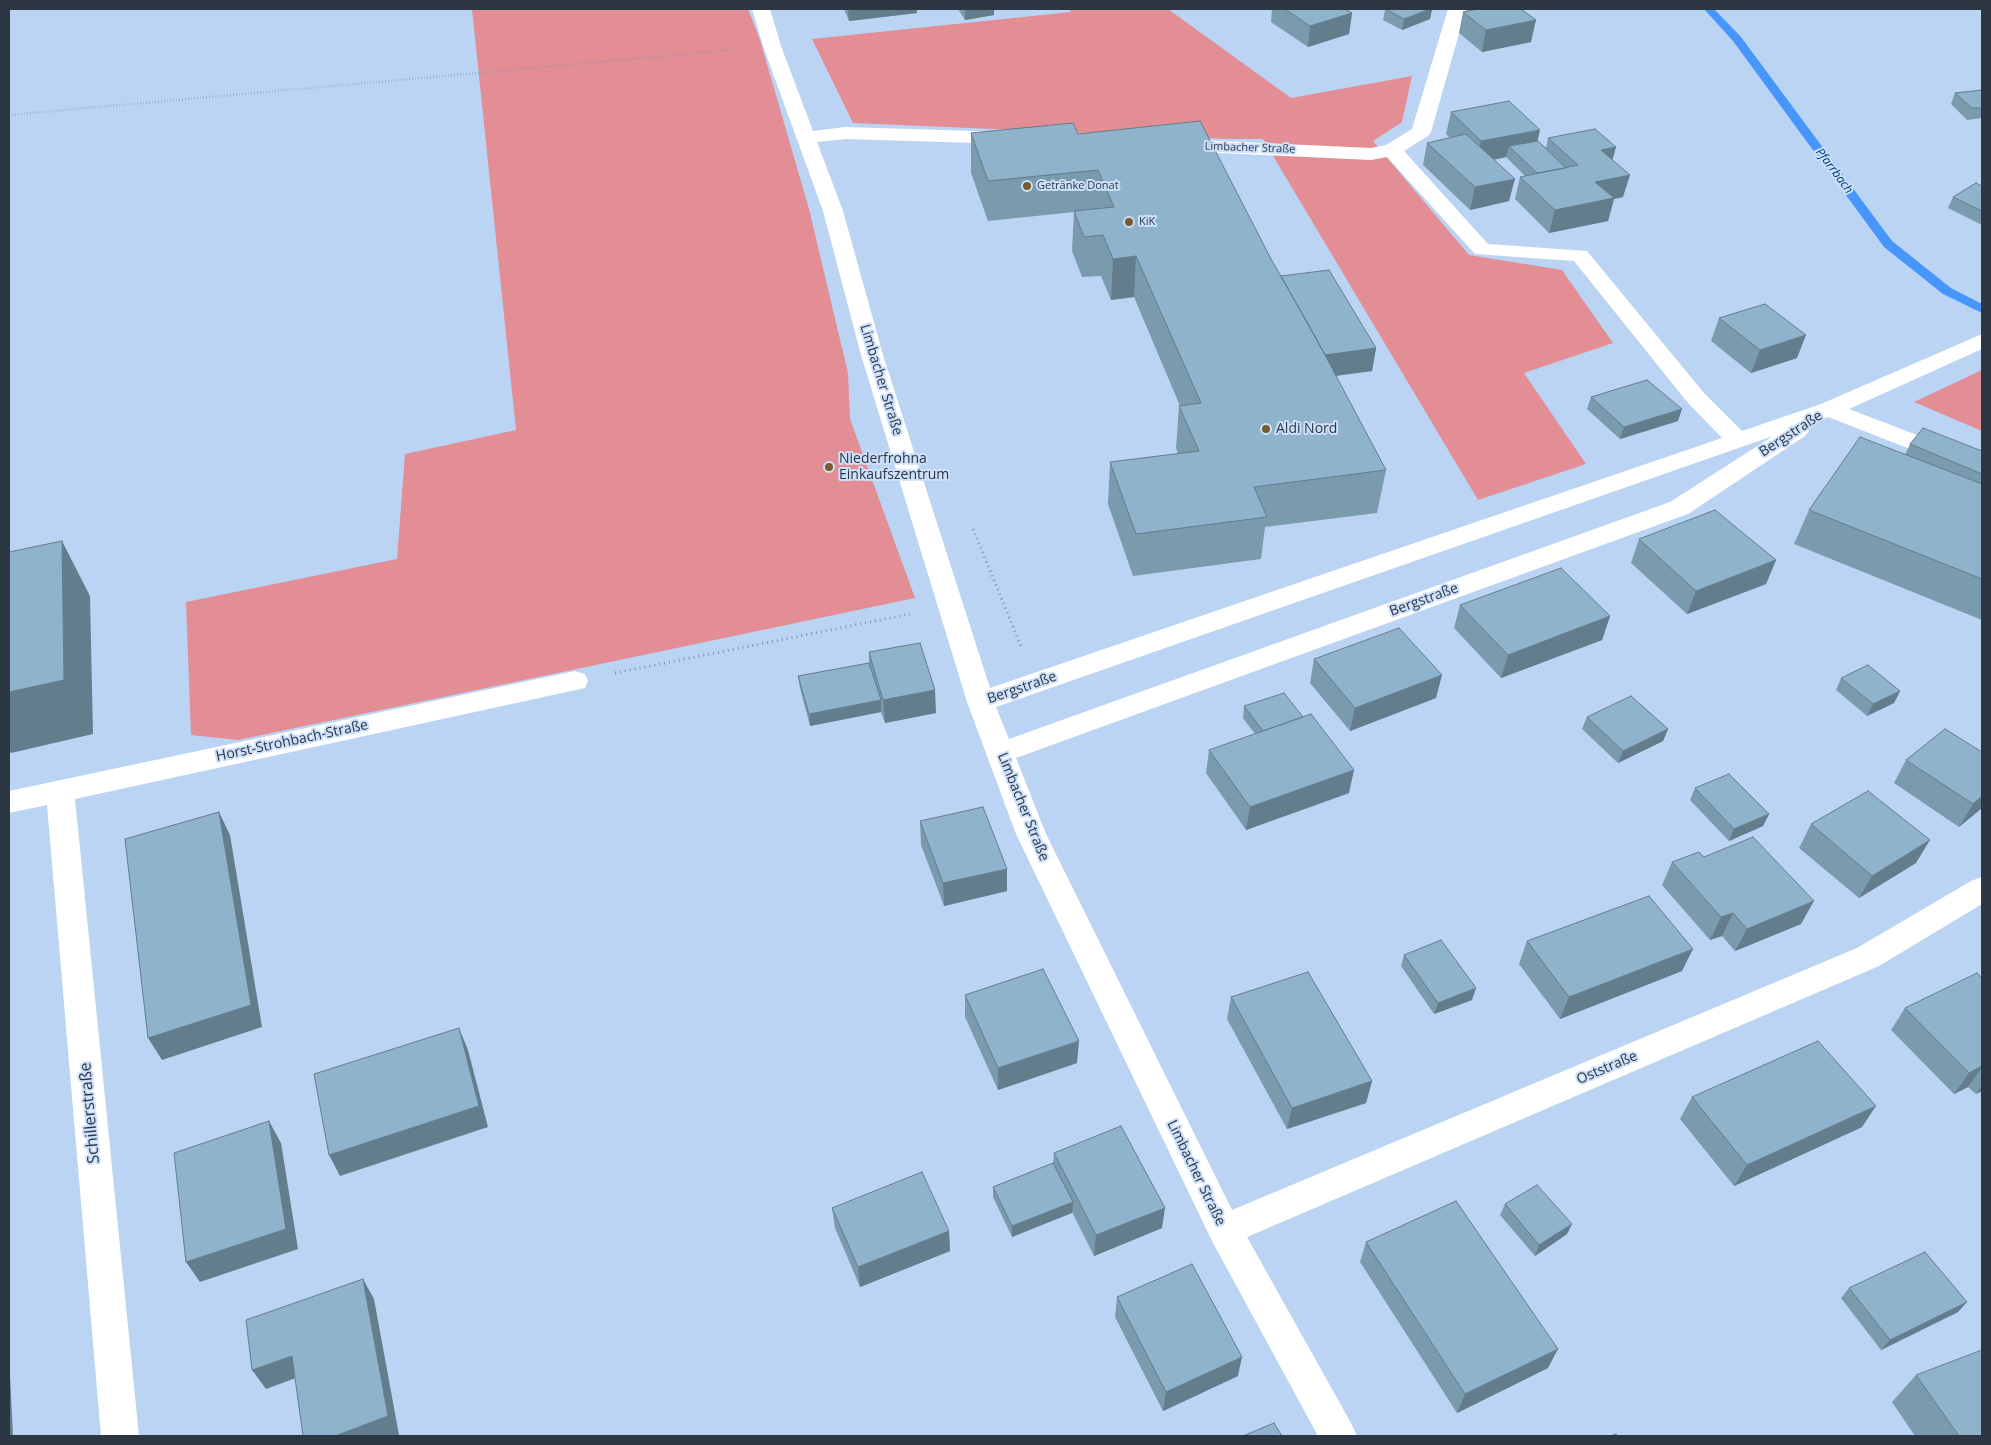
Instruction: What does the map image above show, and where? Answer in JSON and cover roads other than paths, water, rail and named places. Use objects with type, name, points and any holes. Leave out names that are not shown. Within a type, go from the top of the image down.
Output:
[{"type":"street","name":"Limbacher Straße","points":[[761,9],[772,46],[808,137],[833,210],[872,355],[981,702],[1031,834],[1224,1230],[1338,1436]]},
{"type":"street","points":[[1457,9],[1421,132],[1392,150],[1482,250],[1580,255],[1696,398],[1738,440]]},
{"type":"street","points":[[808,137],[844,133],[1026,139]]},
{"type":"street","name":"Limbacher Straße","points":[[1154,144],[1371,154],[1392,150]]},
{"type":"street","name":"Bergstraße","points":[[981,702],[1829,409],[1982,341]]},
{"type":"street","points":[[1829,409],[1982,470]]},
{"type":"street","name":"Bergstraße","points":[[1000,753],[1679,508],[1829,409]]},
{"type":"street","name":"Horst-Strohbach-Straße","points":[[9,802],[575,681]]},
{"type":"street","name":"Schillerstraße","points":[[60,790],[120,1436]]},
{"type":"street","name":"Oststraße","points":[[1224,1230],[1868,957],[1982,889]]},
{"type":"waterway","name":"Pfarrbach","points":[[1709,9],[1737,39],[1888,244],[1947,291],[1982,309]]},
{"type":"place","name":"Getränke Donat","points":[[1027,186]]},
{"type":"place","name":"KiK","points":[[1129,222]]},
{"type":"place","name":"Aldi Nord","points":[[1266,429]]},
{"type":"place","name":"Niederfrohna Einkaufszentrum","points":[[829,467]]}]
